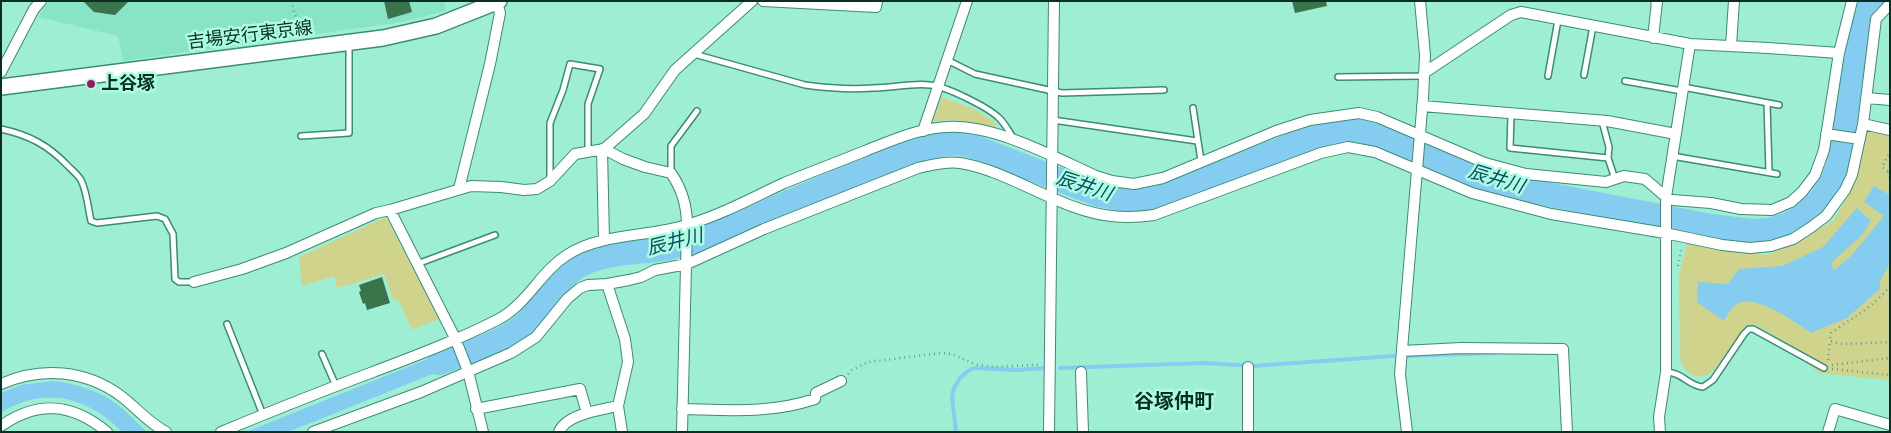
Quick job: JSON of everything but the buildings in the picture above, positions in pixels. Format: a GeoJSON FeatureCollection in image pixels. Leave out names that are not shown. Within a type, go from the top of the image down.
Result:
{"type":"FeatureCollection","features":[{"type":"Feature","properties":{"kind":"main road","name":"吉場安行東京線"},"geometry":{"type":"LineString","coordinates":[[1,87],[409,34],[436,26],[498,2]]}},
{"type":"Feature","properties":{"kind":"street"},"geometry":{"type":"LineString","coordinates":[[1,72],[34,9],[41,1]]}},
{"type":"Feature","properties":{"kind":"street"},"geometry":{"type":"LineString","coordinates":[[194,282],[242,269],[286,253],[376,213],[459,189],[471,186],[524,190],[537,189],[550,181],[575,154],[603,149],[644,114],[675,70],[752,1]]}},
{"type":"Feature","properties":{"kind":"street"},"geometry":{"type":"LineString","coordinates":[[763,1],[876,7],[877,1]]}},
{"type":"Feature","properties":{"kind":"street"},"geometry":{"type":"LineString","coordinates":[[922,131],[967,1]]}},
{"type":"Feature","properties":{"kind":"street"},"geometry":{"type":"LineString","coordinates":[[1050,432],[1054,1]]}},
{"type":"Feature","properties":{"kind":"street"},"geometry":{"type":"LineString","coordinates":[[1407,432],[1400,374],[1424,74],[1425,55],[1420,1]]}},
{"type":"Feature","properties":{"kind":"street"},"geometry":{"type":"LineString","coordinates":[[1731,46],[1734,1]]}},
{"type":"Feature","properties":{"kind":"street"},"geometry":{"type":"LineString","coordinates":[[221,432],[456,340],[499,319],[511,311],[528,294],[546,272],[566,255],[586,245],[604,240],[687,228],[732,209],[784,183],[904,136],[946,127],[973,128],[1017,142],[1053,160],[1112,181],[1134,184],[1163,178],[1276,131],[1310,120],[1359,113],[1377,117],[1485,164],[1526,174],[1606,182],[1624,176],[1646,179],[1666,200],[1711,203],[1741,209],[1772,210],[1782,207],[1802,192],[1815,175],[1824,150],[1839,53],[1852,1]]}},
{"type":"Feature","properties":{"kind":"street"},"geometry":{"type":"LineString","coordinates":[[459,189],[493,47],[500,13],[498,2]]}},
{"type":"Feature","properties":{"kind":"street"},"geometry":{"type":"LineString","coordinates":[[1653,38],[1657,2]]}},
{"type":"Feature","properties":{"kind":"street"},"geometry":{"type":"LineString","coordinates":[[313,432],[421,392],[467,369],[511,353],[536,337],[567,299],[580,288],[588,285],[607,284],[641,277],[918,168],[937,164],[958,163],[983,168],[1110,216],[1154,216],[1321,152],[1348,147],[1375,152],[1416,166],[1472,193],[1551,214],[1665,230],[1722,245],[1750,248],[1772,246],[1793,238],[1826,216],[1845,190],[1852,175],[1863,124],[1876,19],[1890,4]]}},
{"type":"Feature","properties":{"kind":"street"},"geometry":{"type":"LineString","coordinates":[[1424,74],[1511,15],[1521,12],[1690,44],[1839,53]]}},
{"type":"Feature","properties":{"kind":"street"},"geometry":{"type":"LineString","coordinates":[[1660,432],[1659,417],[1666,372],[1666,200],[1690,44]]}},
{"type":"Feature","properties":{"kind":"street"},"geometry":{"type":"LineString","coordinates":[[1866,98],[1890,100]]}},
{"type":"Feature","properties":{"kind":"street"},"geometry":{"type":"LineString","coordinates":[[1422,106],[1602,121],[1676,134]]}},
{"type":"Feature","properties":{"kind":"street"},"geometry":{"type":"LineString","coordinates":[[1863,124],[1890,130]]}},
{"type":"Feature","properties":{"kind":"street"},"geometry":{"type":"LineString","coordinates":[[1826,134],[1860,139]]}},
{"type":"Feature","properties":{"kind":"street"},"geometry":{"type":"LineString","coordinates":[[603,149],[645,167],[670,173],[681,188],[687,214],[682,432]]}},
{"type":"Feature","properties":{"kind":"street"},"geometry":{"type":"LineString","coordinates":[[603,149],[604,240]]}},
{"type":"Feature","properties":{"kind":"street"},"geometry":{"type":"LineString","coordinates":[[390,210],[456,340],[467,369],[483,432]]}},
{"type":"Feature","properties":{"kind":"street"},"geometry":{"type":"LineString","coordinates":[[607,284],[624,339],[628,362],[618,406],[622,432]]}},
{"type":"Feature","properties":{"kind":"street"},"geometry":{"type":"LineString","coordinates":[[1402,351],[1461,348],[1563,349],[1567,432]]}},
{"type":"Feature","properties":{"kind":"street"},"geometry":{"type":"LineString","coordinates":[[1248,367],[1248,432]]}},
{"type":"Feature","properties":{"kind":"street"},"geometry":{"type":"LineString","coordinates":[[1,384],[38,373],[61,372],[85,377],[123,397],[151,424],[166,432]]}},
{"type":"Feature","properties":{"kind":"street"},"geometry":{"type":"LineString","coordinates":[[1081,372],[1082,432]]}},
{"type":"Feature","properties":{"kind":"street"},"geometry":{"type":"LineString","coordinates":[[682,409],[751,410],[785,408],[815,400],[816,393],[841,381]]}},
{"type":"Feature","properties":{"kind":"street"},"geometry":{"type":"LineString","coordinates":[[476,410],[580,389],[588,413]]}},
{"type":"Feature","properties":{"kind":"street"},"geometry":{"type":"LineString","coordinates":[[559,432],[567,422],[588,413],[618,406]]}},
{"type":"Feature","properties":{"kind":"street"},"geometry":{"type":"LineString","coordinates":[[1,426],[15,416],[33,409],[48,408],[62,409],[82,415],[107,432]]}},
{"type":"Feature","properties":{"kind":"street"},"geometry":{"type":"LineString","coordinates":[[1828,432],[1835,410],[1890,425]]}},
{"type":"Feature","properties":{"kind":"lane"},"geometry":{"type":"LineString","coordinates":[[1548,76],[1558,20]]}},
{"type":"Feature","properties":{"kind":"lane"},"geometry":{"type":"LineString","coordinates":[[1584,75],[1593,26]]}},
{"type":"Feature","properties":{"kind":"lane"},"geometry":{"type":"LineString","coordinates":[[301,136],[349,134],[348,43]]}},
{"type":"Feature","properties":{"kind":"lane"},"geometry":{"type":"LineString","coordinates":[[693,54],[814,86],[872,88],[920,84],[938,86],[991,111],[1000,119],[1017,142]]}},
{"type":"Feature","properties":{"kind":"lane"},"geometry":{"type":"LineString","coordinates":[[947,60],[975,74],[1062,93],[1164,90]]}},
{"type":"Feature","properties":{"kind":"lane"},"geometry":{"type":"LineString","coordinates":[[550,181],[550,123],[563,90],[570,64],[600,69],[588,104],[588,152]]}},
{"type":"Feature","properties":{"kind":"lane"},"geometry":{"type":"LineString","coordinates":[[1338,77],[1418,76],[1424,74]]}},
{"type":"Feature","properties":{"kind":"lane"},"geometry":{"type":"LineString","coordinates":[[1625,81],[1779,105]]}},
{"type":"Feature","properties":{"kind":"lane"},"geometry":{"type":"LineString","coordinates":[[1767,103],[1770,172]]}},
{"type":"Feature","properties":{"kind":"lane"},"geometry":{"type":"LineString","coordinates":[[1193,108],[1201,161]]}},
{"type":"Feature","properties":{"kind":"lane"},"geometry":{"type":"LineString","coordinates":[[670,173],[672,146],[697,111]]}},
{"type":"Feature","properties":{"kind":"lane"},"geometry":{"type":"LineString","coordinates":[[1511,114],[1510,148],[1608,158]]}},
{"type":"Feature","properties":{"kind":"lane"},"geometry":{"type":"LineString","coordinates":[[1053,120],[1197,141]]}},
{"type":"Feature","properties":{"kind":"lane"},"geometry":{"type":"LineString","coordinates":[[1602,121],[1609,147],[1608,158],[1615,179]]}},
{"type":"Feature","properties":{"kind":"lane"},"geometry":{"type":"LineString","coordinates":[[1,129],[23,134],[43,144],[80,178],[85,191],[91,221],[97,223],[157,216],[165,219],[173,234],[176,279],[179,282],[194,282]]}},
{"type":"Feature","properties":{"kind":"lane"},"geometry":{"type":"LineString","coordinates":[[1672,156],[1777,174]]}},
{"type":"Feature","properties":{"kind":"lane"},"geometry":{"type":"LineString","coordinates":[[418,264],[495,235]]}},
{"type":"Feature","properties":{"kind":"lane"},"geometry":{"type":"LineString","coordinates":[[228,324],[262,415]]}},
{"type":"Feature","properties":{"kind":"lane"},"geometry":{"type":"LineString","coordinates":[[1666,372],[1676,373],[1698,387],[1703,387],[1713,380],[1749,329],[1753,329],[1824,368]]}},
{"type":"Feature","properties":{"kind":"lane"},"geometry":{"type":"LineString","coordinates":[[322,354],[336,386]]}},
{"type":"Feature","properties":{"kind":"path"},"geometry":{"type":"LineString","coordinates":[[291,1],[302,40]]}},
{"type":"Feature","properties":{"kind":"path"},"geometry":{"type":"LineString","coordinates":[[1890,152],[1882,167],[1889,172],[1890,179]]}},
{"type":"Feature","properties":{"kind":"path"},"geometry":{"type":"LineString","coordinates":[[1890,286],[1882,297],[1866,310],[1831,333],[1828,365],[1890,358]]}},
{"type":"Feature","properties":{"kind":"path"},"geometry":{"type":"LineString","coordinates":[[1830,341],[1842,344],[1890,342]]}},
{"type":"Feature","properties":{"kind":"path"},"geometry":{"type":"LineString","coordinates":[[841,381],[852,370],[868,362],[921,355],[953,354],[975,364],[992,366],[1050,365]]}},
{"type":"Feature","properties":{"kind":"path"},"geometry":{"type":"LineString","coordinates":[[1824,368],[1889,375]]}},
{"type":"Feature","properties":{"kind":"shaded area"},"geometry":{"type":"Polygon","coordinates":[[[49,1],[444,1],[446,11],[402,22],[123,61],[118,36],[38,17],[49,1]]]}},
{"type":"Feature","properties":{"kind":"shaded area"},"geometry":{"type":"Polygon","coordinates":[[[942,97],[974,109],[998,124],[993,127],[956,120],[933,121],[942,97]]]}},
{"type":"Feature","properties":{"kind":"shaded area"},"geometry":{"type":"Polygon","coordinates":[[[1866,131],[1890,135],[1890,380],[1819,373],[1809,365],[1813,358],[1758,326],[1748,324],[1713,371],[1703,376],[1693,375],[1685,368],[1680,358],[1679,275],[1687,243],[1768,255],[1804,239],[1834,220],[1856,182],[1866,131]]]}},
{"type":"Feature","properties":{"kind":"shaded area"},"geometry":{"type":"Polygon","coordinates":[[[386,217],[439,319],[412,330],[399,300],[394,301],[384,274],[337,288],[334,276],[302,286],[299,257],[386,217]]]}},
{"type":"Feature","properties":{"kind":"water"},"geometry":{"type":"Polygon","coordinates":[[[1874,186],[1890,195],[1890,263],[1879,283],[1881,288],[1847,318],[1811,333],[1777,311],[1756,303],[1737,304],[1730,310],[1724,321],[1697,302],[1698,282],[1728,284],[1739,269],[1782,266],[1823,247],[1857,208],[1871,221],[1862,235],[1831,263],[1834,270],[1851,256],[1884,216],[1864,202],[1874,186]]]}},
{"type":"Feature","properties":{"kind":"water"},"geometry":{"type":"Polygon","coordinates":[[[465,344],[470,359],[288,432],[246,432],[465,344]]]}},
{"type":"Feature","properties":{"kind":"water"},"geometry":{"type":"Polygon","coordinates":[[[53,381],[82,387],[108,398],[147,432],[122,432],[95,410],[65,399],[49,397],[33,399],[17,404],[1,413],[1,393],[21,385],[53,381]]]}},
{"type":"Feature","properties":{"kind":"waterway","name":"辰井川"},"geometry":{"type":"LineString","coordinates":[[439,363],[491,344],[520,328],[535,313],[563,278],[590,261],[618,254],[678,246],[695,241],[907,154],[938,145],[955,143],[972,146],[1099,195],[1127,200],[1163,196],[1294,144],[1328,133],[1362,131],[1404,146],[1464,172],[1505,186],[1711,226],[1752,231],[1769,230],[1799,219],[1820,200],[1829,187],[1837,169],[1841,151],[1848,99],[1865,14],[1872,1]]}},
{"type":"Feature","properties":{"kind":"waterway"},"geometry":{"type":"LineString","coordinates":[[1408,356],[1495,353]]}},
{"type":"Feature","properties":{"kind":"waterway"},"geometry":{"type":"LineString","coordinates":[[1060,368],[1205,363],[1253,366],[1394,356]]}},
{"type":"Feature","properties":{"kind":"waterway"},"geometry":{"type":"LineString","coordinates":[[956,432],[952,397],[954,388],[960,378],[968,371],[974,368],[1017,370],[1044,368]]}},
{"type":"Feature","properties":{"kind":"place","name":"上谷塚"},"geometry":{"type":"Point","coordinates":[91,84]}},
{"type":"Feature","properties":{"kind":"district","name":"谷塚仲町"},"geometry":{"type":"Point","coordinates":[1174,403]}}]}
